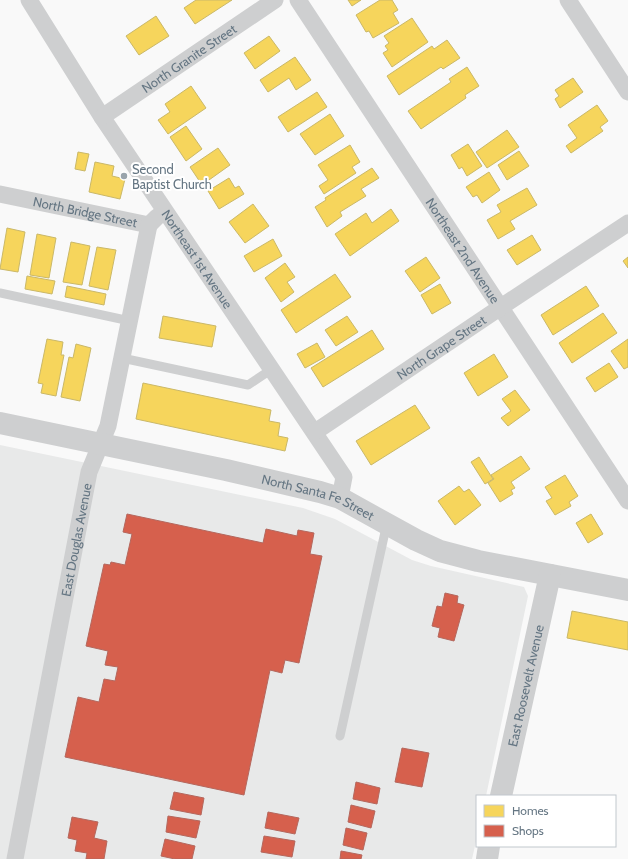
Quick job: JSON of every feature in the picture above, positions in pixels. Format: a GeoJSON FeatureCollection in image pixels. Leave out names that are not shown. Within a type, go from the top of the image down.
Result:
{"type":"FeatureCollection","features":[{"type":"Feature","properties":{"kind":"street","name":"Northeast 1st Avenue"},"geometry":{"type":"LineString","coordinates":[[29,0],[102,117],[344,476],[340,498]]}},
{"type":"Feature","properties":{"kind":"street","name":"North Granite Street"},"geometry":{"type":"LineString","coordinates":[[102,117],[275,0]]}},
{"type":"Feature","properties":{"kind":"street","name":"Northeast 2nd Avenue"},"geometry":{"type":"LineString","coordinates":[[298,0],[628,501]]}},
{"type":"Feature","properties":{"kind":"street"},"geometry":{"type":"LineString","coordinates":[[568,0],[628,92]]}},
{"type":"Feature","properties":{"kind":"street","name":"North Bridge Street"},"geometry":{"type":"LineString","coordinates":[[0,194],[150,225],[164,210]]}},
{"type":"Feature","properties":{"kind":"street","name":"North Grape Street"},"geometry":{"type":"LineString","coordinates":[[315,432],[628,223]]}},
{"type":"Feature","properties":{"kind":"street","name":"East Douglas Avenue"},"geometry":{"type":"LineString","coordinates":[[15,859],[89,472],[108,426],[150,225]]}},
{"type":"Feature","properties":{"kind":"street","name":"North Santa Fe Street"},"geometry":{"type":"LineString","coordinates":[[0,424],[290,484],[340,498],[416,540],[440,551],[478,561],[628,590]]}},
{"type":"Feature","properties":{"kind":"street","name":"East Roosevelt Avenue"},"geometry":{"type":"LineString","coordinates":[[501,795],[550,574]]}},
{"type":"Feature","properties":{"kind":"street"},"geometry":{"type":"LineString","coordinates":[[487,859],[490,847]]}},
{"type":"Feature","properties":{"kind":"lane"},"geometry":{"type":"LineString","coordinates":[[0,293],[130,321]]}},
{"type":"Feature","properties":{"kind":"lane"},"geometry":{"type":"LineString","coordinates":[[122,358],[248,384],[272,369]]}},
{"type":"Feature","properties":{"kind":"lane"},"geometry":{"type":"LineString","coordinates":[[340,736],[387,523]]}},
{"type":"Feature","properties":{"kind":"shaded area"},"geometry":{"type":"Polygon","coordinates":[[[0,445],[303,508],[335,519],[412,560],[431,566],[524,587],[528,596],[486,795],[476,795],[476,841],[472,859],[0,859],[0,445]]]}},
{"type":"Feature","properties":{"kind":"building: Homes"},"geometry":{"type":"Polygon","coordinates":[[[196,0],[232,0],[195,24],[184,8],[196,0]]]}},
{"type":"Feature","properties":{"kind":"building: Homes"},"geometry":{"type":"Polygon","coordinates":[[[348,0],[361,0],[352,6],[348,0]]]}},
{"type":"Feature","properties":{"kind":"building: Homes"},"geometry":{"type":"Polygon","coordinates":[[[380,0],[392,0],[398,10],[393,13],[399,23],[373,38],[369,31],[366,32],[356,15],[380,0]]]}},
{"type":"Feature","properties":{"kind":"building: Homes"},"geometry":{"type":"Polygon","coordinates":[[[156,16],[169,36],[139,55],[126,36],[156,16]]]}},
{"type":"Feature","properties":{"kind":"building: Homes"},"geometry":{"type":"Polygon","coordinates":[[[412,18],[428,42],[392,67],[383,53],[388,50],[385,46],[389,43],[384,36],[412,18]]]}},
{"type":"Feature","properties":{"kind":"building: Homes"},"geometry":{"type":"Polygon","coordinates":[[[269,36],[280,51],[255,69],[244,53],[269,36]]]}},
{"type":"Feature","properties":{"kind":"building: Homes"},"geometry":{"type":"Polygon","coordinates":[[[447,40],[460,58],[443,69],[441,67],[399,95],[387,76],[432,46],[434,49],[447,40]]]}},
{"type":"Feature","properties":{"kind":"building: Homes"},"geometry":{"type":"Polygon","coordinates":[[[295,57],[311,80],[296,90],[289,78],[268,92],[260,80],[295,57]]]}},
{"type":"Feature","properties":{"kind":"building: Homes"},"geometry":{"type":"Polygon","coordinates":[[[467,67],[479,86],[465,95],[466,98],[421,129],[408,111],[451,82],[449,79],[467,67]]]}},
{"type":"Feature","properties":{"kind":"building: Homes"},"geometry":{"type":"Polygon","coordinates":[[[573,78],[583,92],[560,108],[555,99],[559,96],[555,90],[573,78]]]}},
{"type":"Feature","properties":{"kind":"building: Homes"},"geometry":{"type":"Polygon","coordinates":[[[191,86],[206,108],[168,134],[158,120],[170,112],[165,104],[191,86]]]}},
{"type":"Feature","properties":{"kind":"building: Homes"},"geometry":{"type":"Polygon","coordinates":[[[317,92],[327,107],[288,132],[278,117],[317,92]]]}},
{"type":"Feature","properties":{"kind":"building: Homes"},"geometry":{"type":"Polygon","coordinates":[[[597,105],[608,121],[600,127],[603,131],[571,153],[566,146],[577,138],[568,125],[597,105]]]}},
{"type":"Feature","properties":{"kind":"building: Homes"},"geometry":{"type":"Polygon","coordinates":[[[330,114],[344,136],[315,155],[300,134],[330,114]]]}},
{"type":"Feature","properties":{"kind":"building: Homes"},"geometry":{"type":"Polygon","coordinates":[[[186,126],[202,149],[186,161],[170,137],[186,126]]]}},
{"type":"Feature","properties":{"kind":"building: Homes"},"geometry":{"type":"Polygon","coordinates":[[[507,130],[519,147],[487,168],[476,152],[507,130]]]}},
{"type":"Feature","properties":{"kind":"building: Homes"},"geometry":{"type":"Polygon","coordinates":[[[468,144],[482,166],[467,176],[462,167],[459,169],[451,155],[468,144]]]}},
{"type":"Feature","properties":{"kind":"building: Homes"},"geometry":{"type":"Polygon","coordinates":[[[350,145],[360,162],[352,167],[356,173],[324,194],[319,186],[328,180],[318,165],[350,145]]]}},
{"type":"Feature","properties":{"kind":"building: Homes"},"geometry":{"type":"Polygon","coordinates":[[[218,148],[230,165],[202,185],[190,167],[218,148]]]}},
{"type":"Feature","properties":{"kind":"building: Homes"},"geometry":{"type":"Polygon","coordinates":[[[519,151],[529,166],[507,180],[498,165],[519,151]]]}},
{"type":"Feature","properties":{"kind":"building: Homes"},"geometry":{"type":"Polygon","coordinates":[[[78,152],[89,154],[85,171],[75,169],[78,152]]]}},
{"type":"Feature","properties":{"kind":"building: Homes"},"geometry":{"type":"Polygon","coordinates":[[[95,162],[114,166],[112,176],[125,179],[120,199],[89,192],[95,162]]]}},
{"type":"Feature","properties":{"kind":"building: Homes"},"geometry":{"type":"Polygon","coordinates":[[[372,168],[379,178],[361,189],[366,196],[340,212],[342,216],[327,227],[315,207],[326,200],[325,198],[372,168]]]}},
{"type":"Feature","properties":{"kind":"building: Homes"},"geometry":{"type":"Polygon","coordinates":[[[489,172],[500,190],[482,203],[477,195],[473,197],[466,187],[489,172]]]}},
{"type":"Feature","properties":{"kind":"building: Homes"},"geometry":{"type":"Polygon","coordinates":[[[229,178],[235,188],[239,186],[244,194],[219,209],[208,191],[229,178]]]}},
{"type":"Feature","properties":{"kind":"building: Homes"},"geometry":{"type":"Polygon","coordinates":[[[527,188],[537,205],[510,221],[515,229],[498,239],[487,220],[501,212],[497,205],[527,188]]]}},
{"type":"Feature","properties":{"kind":"building: Homes"},"geometry":{"type":"Polygon","coordinates":[[[253,204],[269,226],[245,243],[229,222],[253,204]]]}},
{"type":"Feature","properties":{"kind":"building: Homes"},"geometry":{"type":"Polygon","coordinates":[[[391,209],[399,221],[350,256],[335,234],[366,213],[372,223],[391,209]]]}},
{"type":"Feature","properties":{"kind":"building: Homes"},"geometry":{"type":"Polygon","coordinates":[[[7,228],[25,232],[18,272],[0,269],[7,228]]]}},
{"type":"Feature","properties":{"kind":"building: Homes"},"geometry":{"type":"Polygon","coordinates":[[[37,234],[56,238],[49,278],[30,275],[37,234]]]}},
{"type":"Feature","properties":{"kind":"building: Homes"},"geometry":{"type":"Polygon","coordinates":[[[532,235],[541,250],[517,265],[507,250],[532,235]]]}},
{"type":"Feature","properties":{"kind":"building: Homes"},"geometry":{"type":"Polygon","coordinates":[[[273,239],[282,256],[254,272],[244,256],[273,239]]]}},
{"type":"Feature","properties":{"kind":"building: Homes"},"geometry":{"type":"Polygon","coordinates":[[[71,242],[90,246],[82,285],[63,282],[71,242]]]}},
{"type":"Feature","properties":{"kind":"building: Homes"},"geometry":{"type":"Polygon","coordinates":[[[97,247],[116,250],[108,290],[89,286],[97,247]]]}},
{"type":"Feature","properties":{"kind":"building: Homes"},"geometry":{"type":"Polygon","coordinates":[[[426,257],[440,278],[420,292],[405,271],[426,257]]]}},
{"type":"Feature","properties":{"kind":"building: Homes"},"geometry":{"type":"Polygon","coordinates":[[[628,257],[628,268],[623,261],[628,257]]]}},
{"type":"Feature","properties":{"kind":"building: Homes"},"geometry":{"type":"Polygon","coordinates":[[[285,263],[295,277],[287,282],[294,292],[281,302],[265,278],[285,263]]]}},
{"type":"Feature","properties":{"kind":"building: Homes"},"geometry":{"type":"Polygon","coordinates":[[[335,274],[351,297],[296,333],[281,310],[335,274]]]}},
{"type":"Feature","properties":{"kind":"building: Homes"},"geometry":{"type":"Polygon","coordinates":[[[27,276],[55,281],[52,294],[25,289],[27,276]]]}},
{"type":"Feature","properties":{"kind":"building: Homes"},"geometry":{"type":"Polygon","coordinates":[[[440,284],[451,303],[432,314],[421,295],[440,284]]]}},
{"type":"Feature","properties":{"kind":"building: Homes"},"geometry":{"type":"Polygon","coordinates":[[[67,286],[106,294],[104,305],[65,297],[67,286]]]}},
{"type":"Feature","properties":{"kind":"building: Homes"},"geometry":{"type":"Polygon","coordinates":[[[586,286],[599,306],[553,335],[541,315],[586,286]]]}},
{"type":"Feature","properties":{"kind":"building: Homes"},"geometry":{"type":"Polygon","coordinates":[[[603,313],[617,333],[572,363],[559,343],[603,313]]]}},
{"type":"Feature","properties":{"kind":"building: Homes"},"geometry":{"type":"Polygon","coordinates":[[[163,316],[216,326],[212,347],[159,338],[163,316]]]}},
{"type":"Feature","properties":{"kind":"building: Homes"},"geometry":{"type":"Polygon","coordinates":[[[347,316],[358,332],[336,346],[325,330],[347,316]]]}},
{"type":"Feature","properties":{"kind":"building: Homes"},"geometry":{"type":"Polygon","coordinates":[[[372,330],[384,349],[323,387],[311,368],[372,330]]]}},
{"type":"Feature","properties":{"kind":"building: Homes"},"geometry":{"type":"Polygon","coordinates":[[[47,339],[63,342],[61,355],[64,355],[56,396],[41,393],[43,384],[38,383],[47,339]]]}},
{"type":"Feature","properties":{"kind":"building: Homes"},"geometry":{"type":"Polygon","coordinates":[[[628,339],[628,367],[624,369],[611,351],[628,339]]]}},
{"type":"Feature","properties":{"kind":"building: Homes"},"geometry":{"type":"Polygon","coordinates":[[[317,343],[325,357],[305,368],[297,354],[317,343]]]}},
{"type":"Feature","properties":{"kind":"building: Homes"},"geometry":{"type":"Polygon","coordinates":[[[76,344],[91,348],[80,401],[61,397],[69,357],[73,358],[76,344]]]}},
{"type":"Feature","properties":{"kind":"building: Homes"},"geometry":{"type":"Polygon","coordinates":[[[494,354],[508,377],[478,396],[464,373],[494,354]]]}},
{"type":"Feature","properties":{"kind":"building: Homes"},"geometry":{"type":"Polygon","coordinates":[[[609,363],[618,377],[595,392],[586,378],[609,363]]]}},
{"type":"Feature","properties":{"kind":"building: Homes"},"geometry":{"type":"Polygon","coordinates":[[[143,383],[271,410],[269,421],[280,423],[278,436],[288,438],[285,451],[136,419],[143,383]]]}},
{"type":"Feature","properties":{"kind":"building: Homes"},"geometry":{"type":"Polygon","coordinates":[[[515,390],[530,410],[508,426],[501,418],[511,411],[502,399],[515,390]]]}},
{"type":"Feature","properties":{"kind":"building: Homes"},"geometry":{"type":"Polygon","coordinates":[[[415,405],[430,428],[371,465],[356,441],[415,405]]]}},
{"type":"Feature","properties":{"kind":"building: Homes"},"geometry":{"type":"Polygon","coordinates":[[[521,456],[530,469],[511,482],[515,488],[511,490],[513,494],[500,502],[488,483],[494,479],[491,475],[521,456]]]}},
{"type":"Feature","properties":{"kind":"building: Homes"},"geometry":{"type":"Polygon","coordinates":[[[479,457],[493,479],[485,484],[471,462],[479,457]]]}},
{"type":"Feature","properties":{"kind":"building: Homes"},"geometry":{"type":"Polygon","coordinates":[[[565,475],[578,496],[569,502],[571,506],[555,515],[546,501],[552,498],[545,487],[565,475]]]}},
{"type":"Feature","properties":{"kind":"building: Homes"},"geometry":{"type":"Polygon","coordinates":[[[459,486],[464,492],[469,489],[481,505],[455,525],[438,501],[459,486]]]}},
{"type":"Feature","properties":{"kind":"building: Homes"},"geometry":{"type":"Polygon","coordinates":[[[591,514],[603,534],[588,543],[576,523],[591,514]]]}},
{"type":"Feature","properties":{"kind":"building: Homes"},"geometry":{"type":"Polygon","coordinates":[[[572,611],[628,622],[628,650],[567,638],[572,611]]]}},
{"type":"Feature","properties":{"kind":"building: Shops"},"geometry":{"type":"Polygon","coordinates":[[[127,514],[263,543],[266,529],[297,536],[298,530],[314,533],[310,554],[322,556],[299,663],[285,660],[282,673],[270,670],[244,795],[65,757],[78,697],[99,702],[104,679],[115,681],[118,667],[105,665],[108,651],[86,646],[104,564],[110,565],[111,562],[125,565],[132,534],[123,532],[127,514]]]}},
{"type":"Feature","properties":{"kind":"building: Shops"},"geometry":{"type":"Polygon","coordinates":[[[445,593],[458,596],[457,603],[464,605],[454,641],[438,637],[440,628],[432,626],[437,606],[442,607],[445,593]]]}},
{"type":"Feature","properties":{"kind":"building: Shops"},"geometry":{"type":"Polygon","coordinates":[[[402,748],[429,753],[422,787],[395,782],[402,748]]]}},
{"type":"Feature","properties":{"kind":"building: Shops"},"geometry":{"type":"Polygon","coordinates":[[[356,782],[380,788],[377,804],[353,799],[356,782]]]}},
{"type":"Feature","properties":{"kind":"building: Shops"},"geometry":{"type":"Polygon","coordinates":[[[174,792],[204,798],[201,815],[170,809],[174,792]]]}},
{"type":"Feature","properties":{"kind":"building: Shops"},"geometry":{"type":"Polygon","coordinates":[[[351,805],[375,811],[371,828],[348,822],[351,805]]]}},
{"type":"Feature","properties":{"kind":"building: Shops"},"geometry":{"type":"Polygon","coordinates":[[[268,812],[299,818],[295,834],[265,828],[268,812]]]}},
{"type":"Feature","properties":{"kind":"building: Shops"},"geometry":{"type":"Polygon","coordinates":[[[168,816],[200,821],[196,838],[166,832],[168,816]]]}},
{"type":"Feature","properties":{"kind":"building: Shops"},"geometry":{"type":"Polygon","coordinates":[[[72,817],[98,822],[94,838],[107,841],[104,859],[86,859],[87,853],[75,851],[77,840],[68,838],[72,817]]]}},
{"type":"Feature","properties":{"kind":"building: Shops"},"geometry":{"type":"Polygon","coordinates":[[[346,828],[367,833],[363,850],[343,845],[346,828]]]}},
{"type":"Feature","properties":{"kind":"building: Shops"},"geometry":{"type":"Polygon","coordinates":[[[264,836],[295,841],[292,857],[261,852],[264,836]]]}},
{"type":"Feature","properties":{"kind":"building: Shops"},"geometry":{"type":"Polygon","coordinates":[[[165,839],[195,846],[192,859],[175,859],[161,856],[165,839]]]}},
{"type":"Feature","properties":{"kind":"building: Shops"},"geometry":{"type":"Polygon","coordinates":[[[341,851],[362,855],[361,859],[340,859],[341,851]]]}},
{"type":"Feature","properties":{"kind":"place","name":"Second Baptist Church"},"geometry":{"type":"Point","coordinates":[124,176]}}]}
